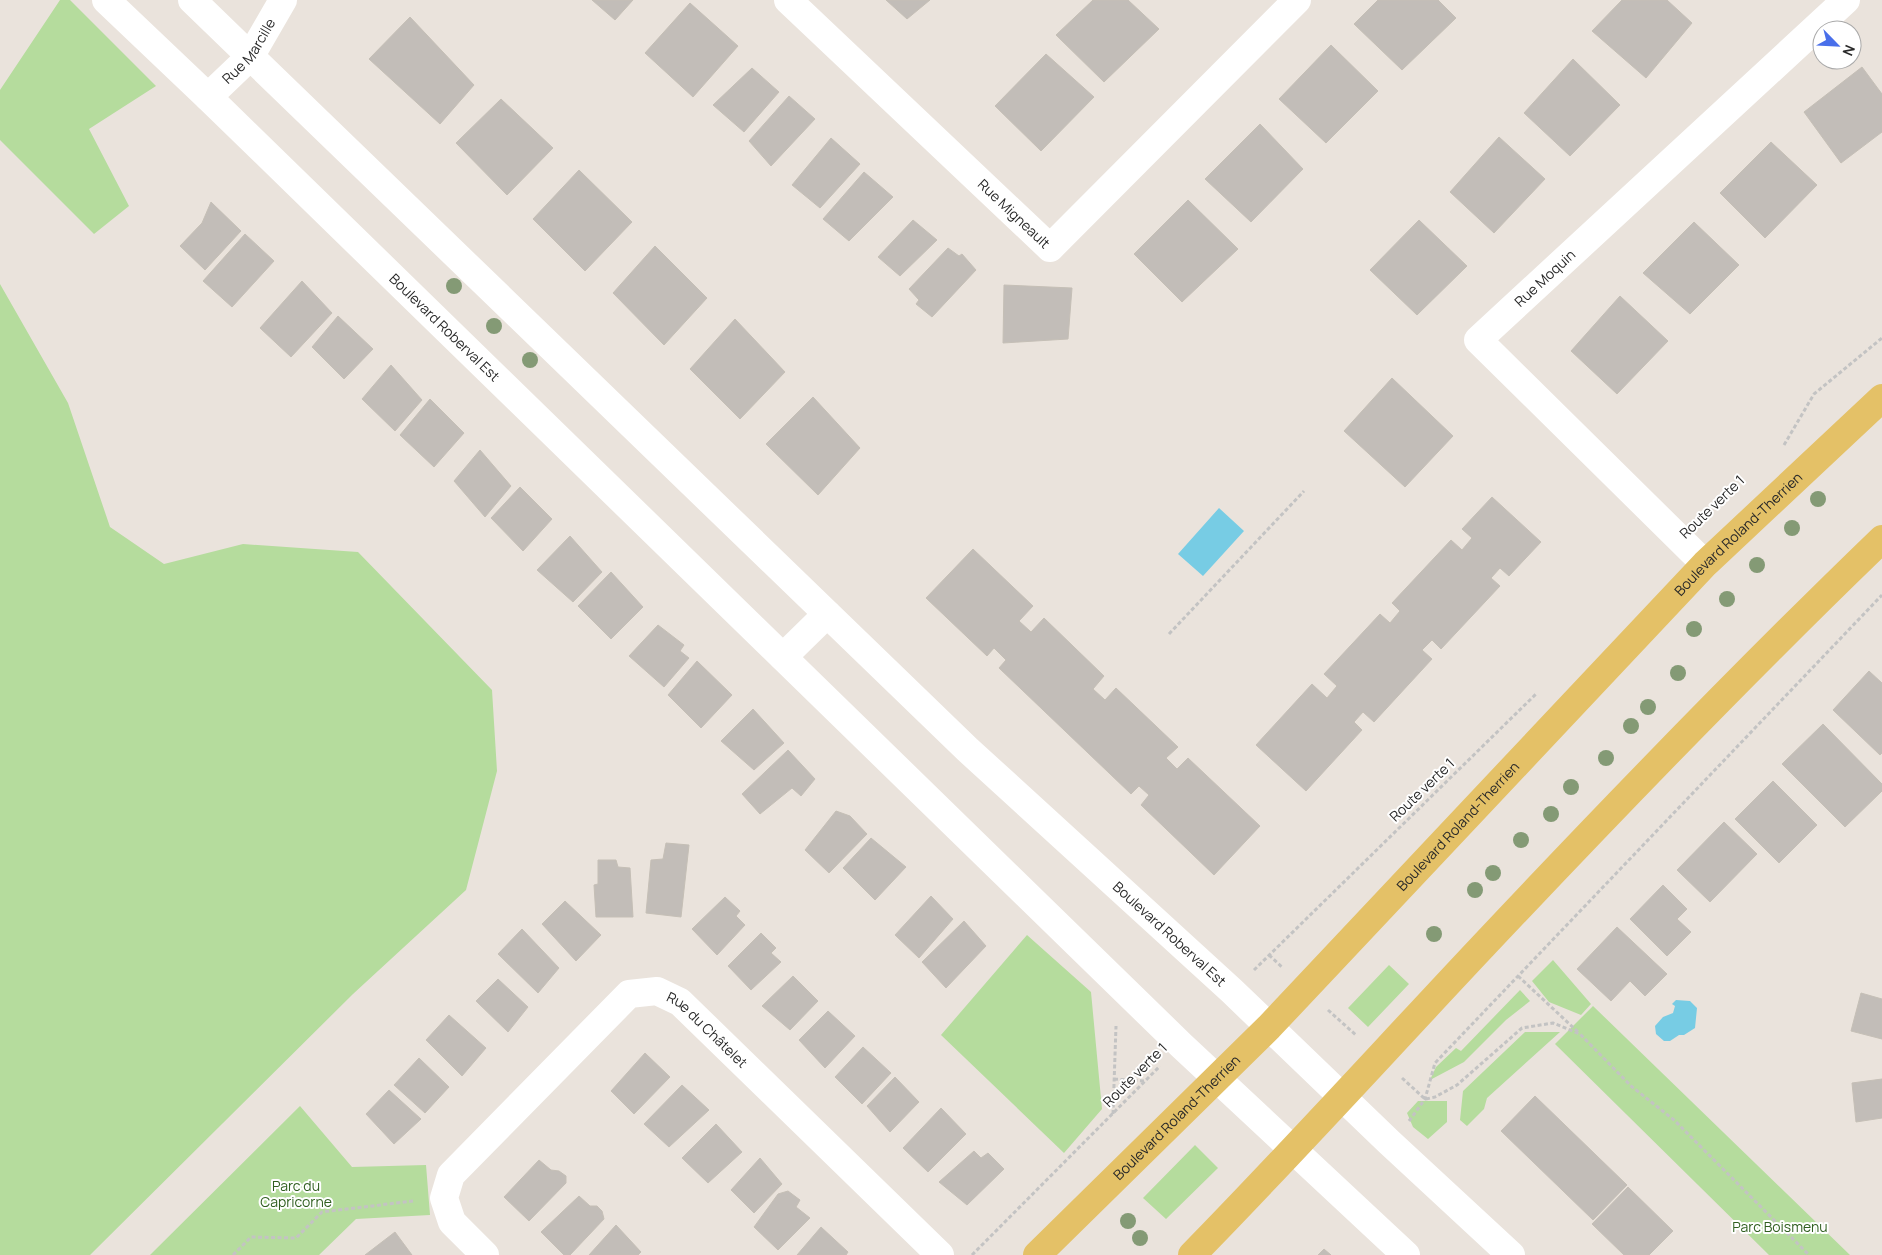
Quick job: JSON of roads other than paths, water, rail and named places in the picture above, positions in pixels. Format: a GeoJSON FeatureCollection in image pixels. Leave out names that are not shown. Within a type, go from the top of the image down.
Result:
{"type":"FeatureCollection","features":[{"type":"Feature","properties":{"kind":"main road","name":"Boulevard Roland-Therrien"},"geometry":{"type":"LineString","coordinates":[[1037,1255],[1269,1027],[1705,564],[1882,398]]}},
{"type":"Feature","properties":{"kind":"main road"},"geometry":{"type":"LineString","coordinates":[[1192,1255],[1491,937],[1781,636],[1882,539]]}},
{"type":"Feature","properties":{"kind":"street","name":"Boulevard Roberval Est"},"geometry":{"type":"LineString","coordinates":[[192,0],[968,749],[1232,992],[1512,1255]]}},
{"type":"Feature","properties":{"kind":"street","name":"Rue Marcille"},"geometry":{"type":"LineString","coordinates":[[208,97],[250,57],[283,0]]}},
{"type":"Feature","properties":{"kind":"street","name":"Rue Migneault"},"geometry":{"type":"LineString","coordinates":[[788,0],[1050,248],[1297,0]]}},
{"type":"Feature","properties":{"kind":"street","name":"Rue Moquin"},"geometry":{"type":"LineString","coordinates":[[1705,564],[1478,340],[1846,0]]}},
{"type":"Feature","properties":{"kind":"street","name":"Boulevard Roberval Est"},"geometry":{"type":"LineString","coordinates":[[119,5],[208,97],[1181,1046],[1406,1255]]}},
{"type":"Feature","properties":{"kind":"street"},"geometry":{"type":"LineString","coordinates":[[783,657],[827,614]]}},
{"type":"Feature","properties":{"kind":"street","name":"Rue du Châtelet"},"geometry":{"type":"LineString","coordinates":[[485,1255],[452,1222],[444,1198],[450,1175],[629,994],[657,991],[680,1002],[940,1255]]}},
{"type":"Feature","properties":{"kind":"water"},"geometry":{"type":"Polygon","coordinates":[[[1219,508],[1244,531],[1203,576],[1178,554],[1219,508]]]}},
{"type":"Feature","properties":{"kind":"water"},"geometry":{"type":"Polygon","coordinates":[[[1676,1000],[1690,1001],[1697,1008],[1695,1028],[1670,1041],[1664,1041],[1656,1034],[1655,1026],[1663,1017],[1673,1013],[1675,1006],[1672,1004],[1676,1000]]]}},
{"type":"Feature","properties":{"kind":"park label","name":"Parc du Capricorne"},"geometry":{"type":"Point","coordinates":[296,1194]}},
{"type":"Feature","properties":{"kind":"park label","name":"Parc Boismenu"},"geometry":{"type":"Point","coordinates":[1780,1227]}}]}
